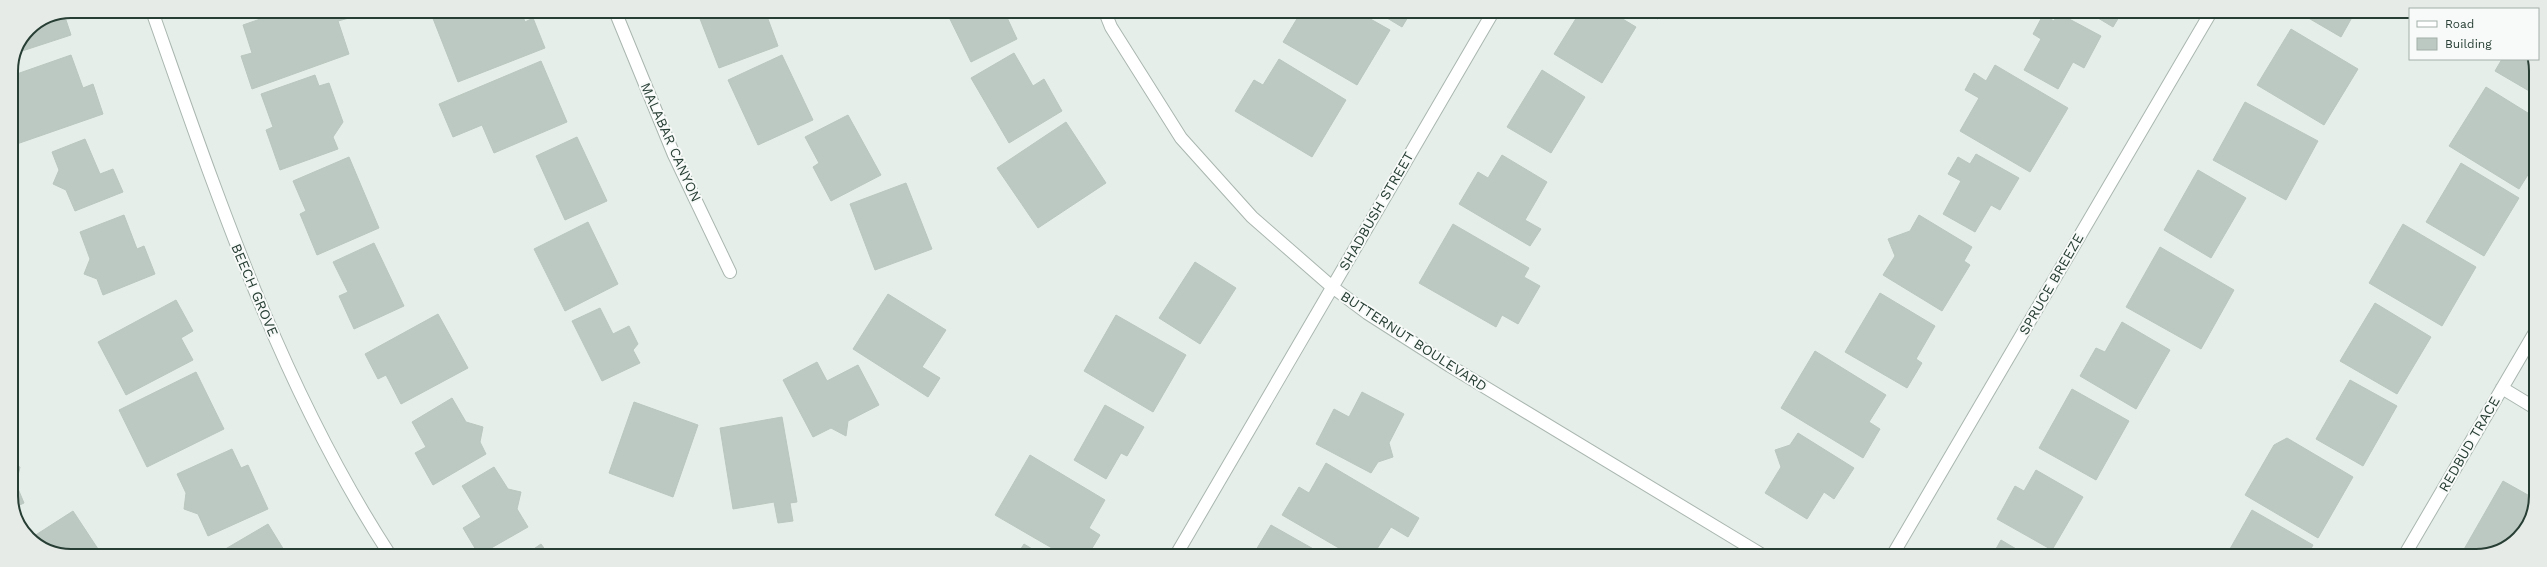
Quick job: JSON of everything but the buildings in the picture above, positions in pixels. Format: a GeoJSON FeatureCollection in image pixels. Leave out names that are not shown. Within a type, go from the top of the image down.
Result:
{"type":"FeatureCollection","features":[{"type":"Feature","properties":{"kind":"street","name":"BEECH GROVE"},"geometry":{"type":"LineString","coordinates":[[154,18],[232,235],[299,393],[372,527],[386,549]]}},
{"type":"Feature","properties":{"kind":"street","name":"MALABAR CANYON"},"geometry":{"type":"LineString","coordinates":[[618,18],[674,154],[730,272]]}},
{"type":"Feature","properties":{"kind":"street","name":"BUTTERNUT BOULEVARD"},"geometry":{"type":"LineString","coordinates":[[1107,18],[1111,27],[1182,138],[1252,217],[1332,286],[1367,313],[1450,366],[1752,549]]}},
{"type":"Feature","properties":{"kind":"street","name":"SHADBUSH STREET"},"geometry":{"type":"LineString","coordinates":[[1179,549],[1489,18]]}},
{"type":"Feature","properties":{"kind":"street","name":"SPRUCE BREEZE"},"geometry":{"type":"LineString","coordinates":[[1896,549],[2207,18]]}},
{"type":"Feature","properties":{"kind":"street","name":"REDBUD TRACE"},"geometry":{"type":"LineString","coordinates":[[2408,549],[2529,342]]}},
{"type":"Feature","properties":{"kind":"street"},"geometry":{"type":"LineString","coordinates":[[2502,388],[2529,404]]}}]}
